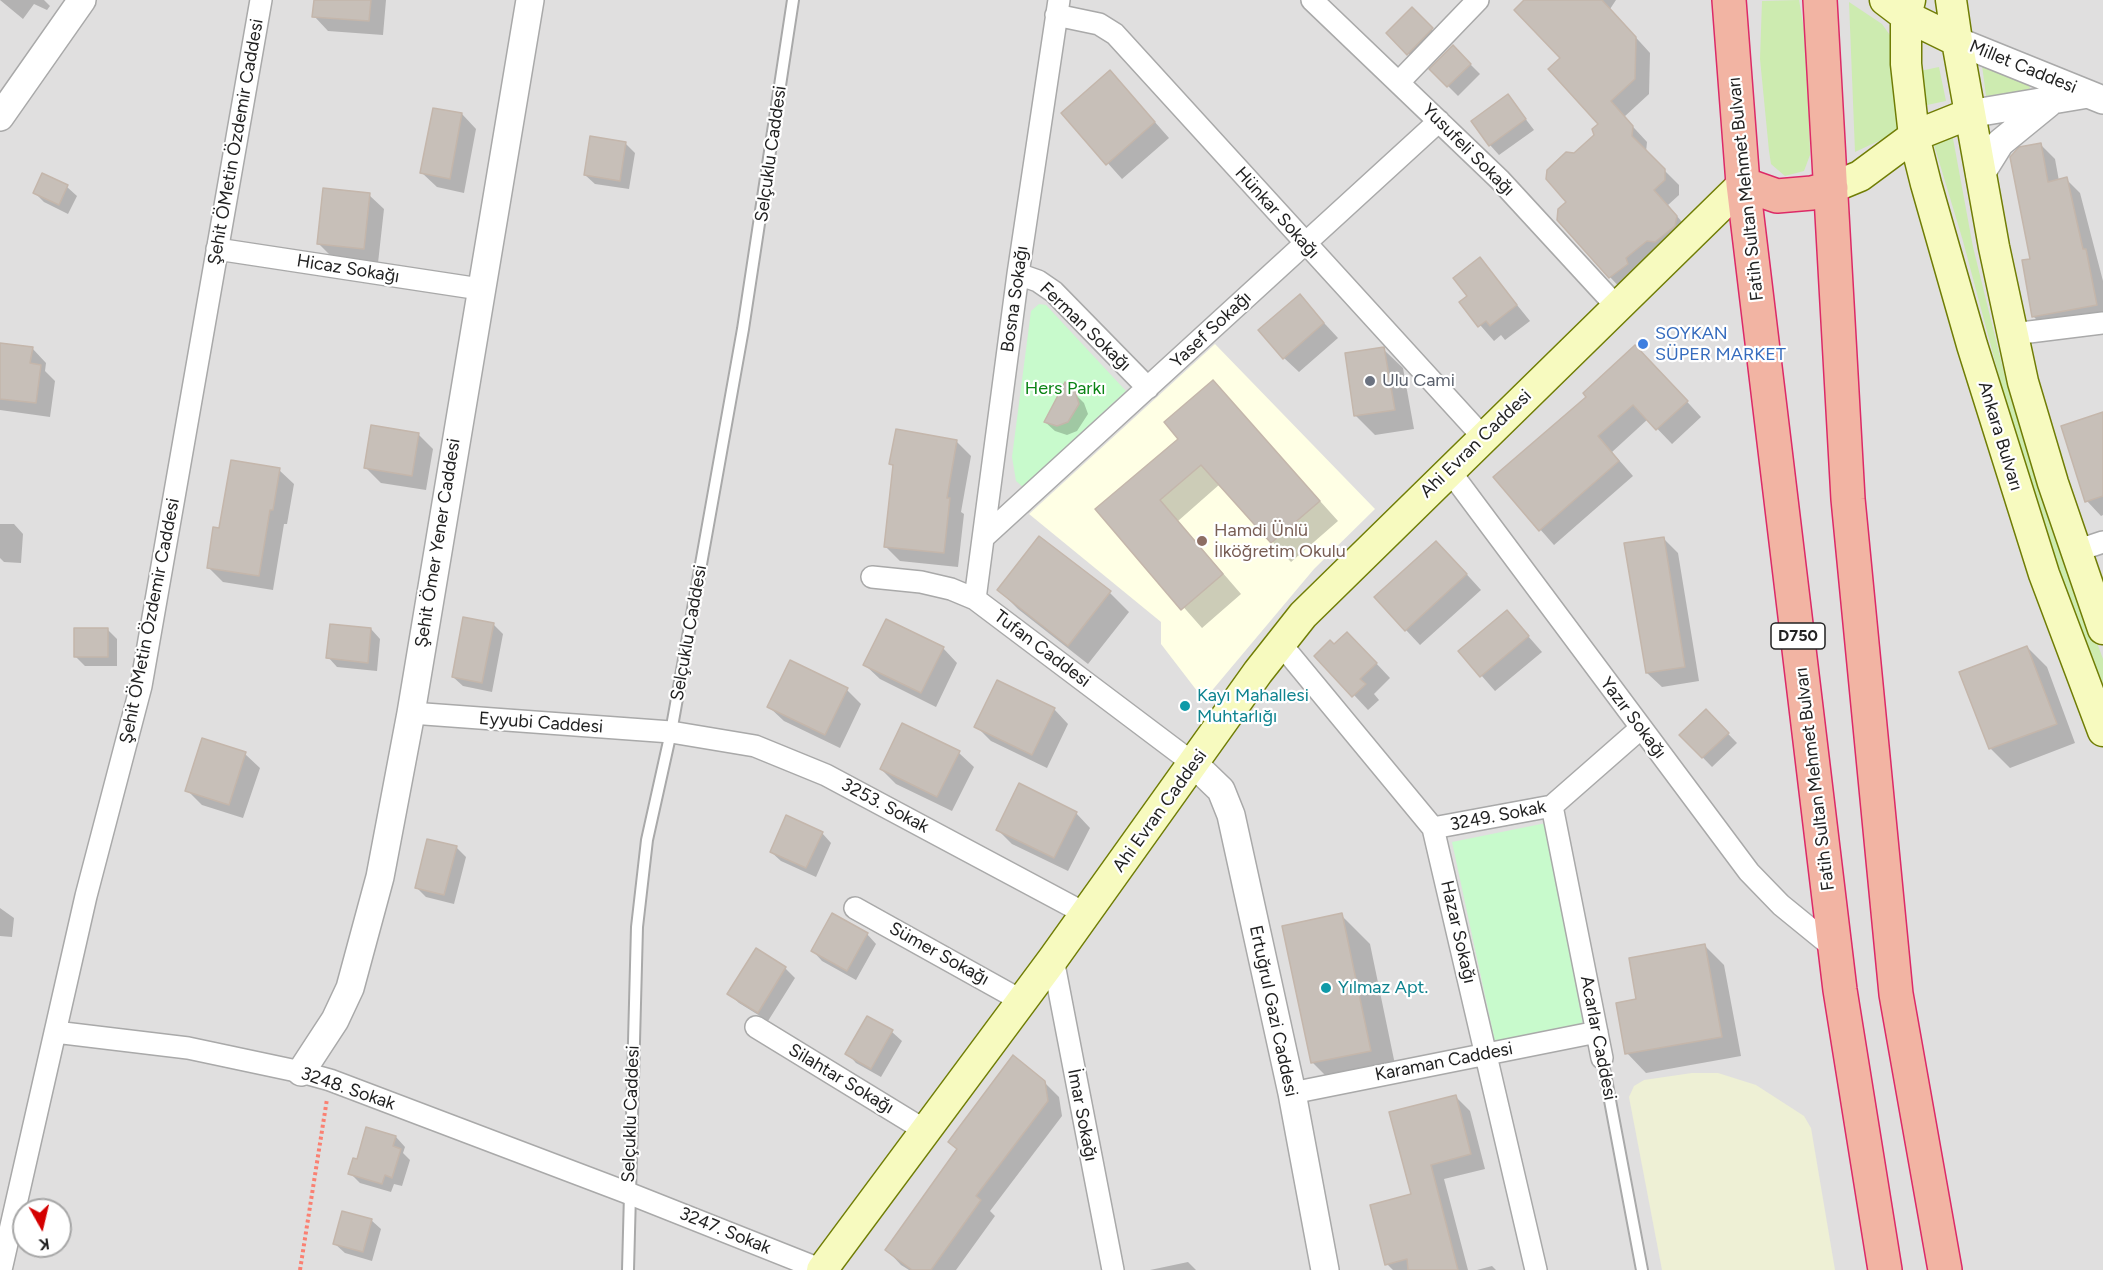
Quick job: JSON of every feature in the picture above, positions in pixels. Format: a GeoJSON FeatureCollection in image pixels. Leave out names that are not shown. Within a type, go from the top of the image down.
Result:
{"type":"FeatureCollection","features":[{"type":"Feature","properties":{"kind":"highway","name":"Fatih Sultan Mehmet Bulvarı"},"geometry":{"type":"LineString","coordinates":[[1729,0],[1743,184],[1835,949],[1885,1270]]}},
{"type":"Feature","properties":{"kind":"highway"},"geometry":{"type":"LineString","coordinates":[[1820,0],[1848,500],[1896,994],[1945,1270]]}},
{"type":"Feature","properties":{"kind":"highway"},"geometry":{"type":"LineString","coordinates":[[1743,184],[1777,196],[1812,193],[1831,188]]}},
{"type":"Feature","properties":{"kind":"main road","name":"Ankara Bulvarı"},"geometry":{"type":"LineString","coordinates":[[1951,0],[1980,175],[2023,382],[2090,546],[2103,629]]}},
{"type":"Feature","properties":{"kind":"main road","name":"Ankara Bulvarı"},"geometry":{"type":"LineString","coordinates":[[1900,5],[1957,40]]}},
{"type":"Feature","properties":{"kind":"main road","name":"Ankara Bulvarı"},"geometry":{"type":"LineString","coordinates":[[1900,5],[1914,136],[1972,345],[2033,541],[2103,731]]}},
{"type":"Feature","properties":{"kind":"main road"},"geometry":{"type":"LineString","coordinates":[[1831,188],[1860,176],[1914,136],[1969,114]]}},
{"type":"Feature","properties":{"kind":"main road","name":"Ahi Evran Caddesi"},"geometry":{"type":"LineString","coordinates":[[822,1270],[1053,960],[1280,644],[1328,588],[1743,184]]}},
{"type":"Feature","properties":{"kind":"street"},"geometry":{"type":"LineString","coordinates":[[0,117],[82,0]]}},
{"type":"Feature","properties":{"kind":"street","name":"Şehit ÖMetin Özdemir Caddesi"},"geometry":{"type":"LineString","coordinates":[[1,1270],[86,896],[141,686],[261,0]]}},
{"type":"Feature","properties":{"kind":"street","name":"Şehit Ömer Yener Caddesi"},"geometry":{"type":"LineString","coordinates":[[301,1072],[335,1020],[350,988],[380,877],[411,713],[530,0]]}},
{"type":"Feature","properties":{"kind":"street","name":"Yusufeli Sokağı"},"geometry":{"type":"LineString","coordinates":[[1312,0],[1500,180],[1617,307]]}},
{"type":"Feature","properties":{"kind":"street"},"geometry":{"type":"LineString","coordinates":[[1399,82],[1478,0]]}},
{"type":"Feature","properties":{"kind":"street","name":"Hünkar Sokağı"},"geometry":{"type":"LineString","coordinates":[[1058,8],[1099,24],[1115,34],[1483,437]]}},
{"type":"Feature","properties":{"kind":"street","name":"Bosna Sokağı"},"geometry":{"type":"LineString","coordinates":[[975,599],[1018,274],[1058,8]]}},
{"type":"Feature","properties":{"kind":"street","name":"Millet Caddesi"},"geometry":{"type":"LineString","coordinates":[[1957,40],[2096,97]]}},
{"type":"Feature","properties":{"kind":"street","name":"Millet Caddesi"},"geometry":{"type":"LineString","coordinates":[[1969,114],[2053,100],[2096,97]]}},
{"type":"Feature","properties":{"kind":"street","name":"Millet Caddesi"},"geometry":{"type":"LineString","coordinates":[[1980,175],[2000,143],[2053,100]]}},
{"type":"Feature","properties":{"kind":"street","name":"Yasef Sokağı"},"geometry":{"type":"LineString","coordinates":[[983,538],[1439,121]]}},
{"type":"Feature","properties":{"kind":"street","name":"Hicaz Sokağı"},"geometry":{"type":"LineString","coordinates":[[217,249],[480,289]]}},
{"type":"Feature","properties":{"kind":"street","name":"Ferman Sokağı"},"geometry":{"type":"LineString","coordinates":[[1018,274],[1038,281],[1054,292],[1148,388]]}},
{"type":"Feature","properties":{"kind":"street"},"geometry":{"type":"LineString","coordinates":[[2013,334],[2103,322]]}},
{"type":"Feature","properties":{"kind":"street","name":"Yazır Sokağı"},"geometry":{"type":"LineString","coordinates":[[1449,470],[1749,872],[1781,905],[1835,949]]}},
{"type":"Feature","properties":{"kind":"street","name":"Tufan Caddesi"},"geometry":{"type":"LineString","coordinates":[[872,577],[921,582],[951,589],[975,599],[1194,764]]}},
{"type":"Feature","properties":{"kind":"street","name":"Hazar Sokağı"},"geometry":{"type":"LineString","coordinates":[[1280,644],[1434,828],[1536,1270]]}},
{"type":"Feature","properties":{"kind":"street","name":"Eyyubi Caddesi"},"geometry":{"type":"LineString","coordinates":[[411,713],[671,732]]}},
{"type":"Feature","properties":{"kind":"street","name":"3249. Sokak"},"geometry":{"type":"LineString","coordinates":[[1434,828],[1552,806],[1641,728]]}},
{"type":"Feature","properties":{"kind":"street","name":"3253. Sokak"},"geometry":{"type":"LineString","coordinates":[[671,732],[755,746],[791,759],[826,775],[1086,914]]}},
{"type":"Feature","properties":{"kind":"street","name":"Ertuğrul Gazi Caddesi"},"geometry":{"type":"LineString","coordinates":[[1194,764],[1221,790],[1231,815],[1292,1094],[1325,1270]]}},
{"type":"Feature","properties":{"kind":"street","name":"Acarlar Caddesi"},"geometry":{"type":"LineString","coordinates":[[1552,806],[1602,1058]]}},
{"type":"Feature","properties":{"kind":"street","name":"Sümer Sokağı"},"geometry":{"type":"LineString","coordinates":[[855,908],[1022,1001]]}},
{"type":"Feature","properties":{"kind":"street","name":"İmar Sokağı"},"geometry":{"type":"LineString","coordinates":[[1053,960],[1113,1270]]}},
{"type":"Feature","properties":{"kind":"street","name":"Silahtar Sokağı"},"geometry":{"type":"LineString","coordinates":[[756,1027],[926,1131]]}},
{"type":"Feature","properties":{"kind":"street","name":"3248. Sokak"},"geometry":{"type":"LineString","coordinates":[[55,1032],[188,1048],[330,1080],[628,1193]]}},
{"type":"Feature","properties":{"kind":"street","name":"Karaman Caddesi"},"geometry":{"type":"LineString","coordinates":[[1292,1094],[1597,1032]]}},
{"type":"Feature","properties":{"kind":"street","name":"3247. Sokak"},"geometry":{"type":"LineString","coordinates":[[628,1193],[822,1270]]}},
{"type":"Feature","properties":{"kind":"lane","name":"Selçuklu Caddesi"},"geometry":{"type":"LineString","coordinates":[[628,1270],[628,1193],[637,927],[647,840],[671,732],[757,247],[793,0]]}},
{"type":"Feature","properties":{"kind":"lane","name":"Acarlar Caddesi"},"geometry":{"type":"LineString","coordinates":[[1602,1058],[1642,1270]]}},
{"type":"Feature","properties":{"kind":"path"},"geometry":{"type":"LineString","coordinates":[[300,1270],[330,1080]]}},
{"type":"Feature","properties":{"kind":"shaded area"},"geometry":{"type":"Polygon","coordinates":[[[0,0],[2103,0],[2103,1270],[0,1270],[0,0]]]}},
{"type":"Feature","properties":{"kind":"shaded area","name":"Hamdi Ünlü İlköğretim Okulu"},"geometry":{"type":"Polygon","coordinates":[[[1215,344],[1375,509],[1314,569],[1204,700],[1161,644],[1161,622],[1029,514],[1215,344]]]}},
{"type":"Feature","properties":{"kind":"shaded area"},"geometry":{"type":"Polygon","coordinates":[[[1692,1073],[1718,1073],[1756,1085],[1804,1116],[1811,1128],[1835,1270],[1662,1270],[1629,1097],[1634,1086],[1644,1080],[1692,1073]]]}},
{"type":"Feature","properties":{"kind":"green space"},"geometry":{"type":"Polygon","coordinates":[[[1799,0],[1808,52],[1810,155],[1804,171],[1785,176],[1771,164],[1769,151],[1760,59],[1762,1],[1799,0]]]}},
{"type":"Feature","properties":{"kind":"green space"},"geometry":{"type":"Polygon","coordinates":[[[1849,2],[1882,24],[1892,38],[1900,131],[1855,152],[1849,2]]]}},
{"type":"Feature","properties":{"kind":"green space"},"geometry":{"type":"Polygon","coordinates":[[[1982,65],[2029,81],[2030,90],[1986,96],[1982,65]]]}},
{"type":"Feature","properties":{"kind":"green space"},"geometry":{"type":"Polygon","coordinates":[[[1939,67],[1946,101],[1927,105],[1920,71],[1939,67]]]}},
{"type":"Feature","properties":{"kind":"green space"},"geometry":{"type":"Polygon","coordinates":[[[1952,133],[1973,247],[2007,385],[2025,445],[2103,659],[2103,685],[2065,586],[2017,444],[1963,241],[1932,138],[1952,133]]]}},
{"type":"Feature","properties":{"kind":"green space","name":"Hers Parkı"},"geometry":{"type":"Polygon","coordinates":[[[1039,304],[1046,305],[1126,391],[1023,487],[1016,481],[1012,457],[1031,311],[1039,304]]]}},
{"type":"Feature","properties":{"kind":"green space"},"geometry":{"type":"Polygon","coordinates":[[[1546,823],[1583,1025],[1495,1042],[1452,842],[1546,823]]]}},
{"type":"Feature","properties":{"kind":"building"},"geometry":{"type":"Polygon","coordinates":[[[314,0],[371,0],[369,21],[312,17],[314,0]]]}},
{"type":"Feature","properties":{"kind":"building"},"geometry":{"type":"Polygon","coordinates":[[[1524,0],[1602,0],[1636,37],[1635,79],[1611,101],[1633,126],[1632,136],[1665,169],[1665,180],[1654,190],[1677,216],[1675,226],[1655,242],[1647,241],[1626,258],[1628,264],[1609,278],[1557,220],[1558,209],[1566,202],[1546,179],[1547,170],[1566,152],[1574,153],[1594,135],[1592,129],[1598,124],[1548,69],[1560,58],[1514,10],[1524,0]]]}},
{"type":"Feature","properties":{"kind":"building"},"geometry":{"type":"Polygon","coordinates":[[[1412,7],[1433,28],[1407,55],[1386,33],[1412,7]]]}},
{"type":"Feature","properties":{"kind":"building"},"geometry":{"type":"Polygon","coordinates":[[[1453,45],[1471,64],[1447,87],[1429,69],[1453,45]]]}},
{"type":"Feature","properties":{"kind":"building"},"geometry":{"type":"Polygon","coordinates":[[[1110,70],[1155,122],[1106,165],[1061,113],[1110,70]]]}},
{"type":"Feature","properties":{"kind":"building"},"geometry":{"type":"Polygon","coordinates":[[[1508,94],[1526,119],[1489,146],[1471,121],[1508,94]]]}},
{"type":"Feature","properties":{"kind":"building"},"geometry":{"type":"Polygon","coordinates":[[[433,108],[462,113],[450,179],[420,173],[433,108]]]}},
{"type":"Feature","properties":{"kind":"building"},"geometry":{"type":"Polygon","coordinates":[[[590,136],[626,142],[620,181],[584,175],[590,136]]]}},
{"type":"Feature","properties":{"kind":"building"},"geometry":{"type":"Polygon","coordinates":[[[2041,143],[2048,182],[2067,177],[2083,249],[2086,249],[2097,305],[2032,317],[2022,260],[2030,259],[2010,157],[2019,147],[2041,143]]]}},
{"type":"Feature","properties":{"kind":"building"},"geometry":{"type":"Polygon","coordinates":[[[42,173],[68,185],[59,205],[33,193],[42,173]]]}},
{"type":"Feature","properties":{"kind":"building"},"geometry":{"type":"Polygon","coordinates":[[[323,188],[370,193],[364,249],[317,244],[323,188]]]}},
{"type":"Feature","properties":{"kind":"building"},"geometry":{"type":"Polygon","coordinates":[[[1480,257],[1517,305],[1490,326],[1486,321],[1478,327],[1459,302],[1467,296],[1453,278],[1480,257]]]}},
{"type":"Feature","properties":{"kind":"building"},"geometry":{"type":"Polygon","coordinates":[[[1300,294],[1324,323],[1283,359],[1258,330],[1300,294]]]}},
{"type":"Feature","properties":{"kind":"building"},"geometry":{"type":"Polygon","coordinates":[[[0,343],[33,347],[30,363],[41,365],[36,403],[0,399],[0,343]]]}},
{"type":"Feature","properties":{"kind":"building"},"geometry":{"type":"Polygon","coordinates":[[[1635,345],[1688,401],[1656,430],[1633,405],[1598,436],[1619,461],[1539,531],[1493,477],[1586,397],[1583,393],[1635,345]]]}},
{"type":"Feature","properties":{"kind":"building","name":"Ulu Cami"},"geometry":{"type":"Polygon","coordinates":[[[1384,347],[1395,410],[1354,416],[1345,353],[1384,347]]]}},
{"type":"Feature","properties":{"kind":"building"},"geometry":{"type":"Polygon","coordinates":[[[1213,380],[1320,501],[1271,543],[1201,465],[1160,500],[1223,574],[1181,610],[1095,509],[1178,439],[1164,422],[1213,380]]]}},
{"type":"Feature","properties":{"kind":"building"},"geometry":{"type":"Polygon","coordinates":[[[1065,382],[1075,391],[1079,404],[1068,422],[1057,426],[1044,422],[1065,382]]]}},
{"type":"Feature","properties":{"kind":"building"},"geometry":{"type":"Polygon","coordinates":[[[2103,412],[2103,496],[2085,502],[2061,426],[2103,412]]]}},
{"type":"Feature","properties":{"kind":"building"},"geometry":{"type":"Polygon","coordinates":[[[371,425],[419,433],[412,476],[364,468],[371,425]]]}},
{"type":"Feature","properties":{"kind":"building"},"geometry":{"type":"Polygon","coordinates":[[[896,429],[957,440],[947,498],[950,498],[944,553],[884,547],[893,465],[889,464],[896,429]]]}},
{"type":"Feature","properties":{"kind":"building"},"geometry":{"type":"Polygon","coordinates":[[[231,460],[280,468],[259,576],[207,568],[213,527],[219,528],[231,460]]]}},
{"type":"Feature","properties":{"kind":"building"},"geometry":{"type":"Polygon","coordinates":[[[1039,536],[1111,591],[1068,646],[997,590],[1039,536]]]}},
{"type":"Feature","properties":{"kind":"building"},"geometry":{"type":"Polygon","coordinates":[[[1664,537],[1685,667],[1646,673],[1624,543],[1664,537]]]}},
{"type":"Feature","properties":{"kind":"building"},"geometry":{"type":"Polygon","coordinates":[[[1436,541],[1467,574],[1405,631],[1374,597],[1436,541]]]}},
{"type":"Feature","properties":{"kind":"building"},"geometry":{"type":"Polygon","coordinates":[[[1507,610],[1529,636],[1480,677],[1458,651],[1507,610]]]}},
{"type":"Feature","properties":{"kind":"building"},"geometry":{"type":"Polygon","coordinates":[[[463,617],[494,623],[482,683],[452,677],[463,617]]]}},
{"type":"Feature","properties":{"kind":"building"},"geometry":{"type":"Polygon","coordinates":[[[886,619],[944,647],[921,693],[863,665],[886,619]]]}},
{"type":"Feature","properties":{"kind":"building"},"geometry":{"type":"Polygon","coordinates":[[[330,624],[371,628],[368,663],[326,658],[330,624]]]}},
{"type":"Feature","properties":{"kind":"building"},"geometry":{"type":"Polygon","coordinates":[[[74,628],[108,628],[108,657],[74,657],[74,628]]]}},
{"type":"Feature","properties":{"kind":"building"},"geometry":{"type":"Polygon","coordinates":[[[1347,632],[1377,663],[1360,679],[1366,684],[1352,697],[1314,656],[1330,640],[1334,644],[1347,632]]]}},
{"type":"Feature","properties":{"kind":"building"},"geometry":{"type":"Polygon","coordinates":[[[2027,646],[2057,724],[1989,749],[1959,672],[2027,646]]]}},
{"type":"Feature","properties":{"kind":"building"},"geometry":{"type":"Polygon","coordinates":[[[790,660],[848,688],[825,735],[767,707],[790,660]]]}},
{"type":"Feature","properties":{"kind":"building"},"geometry":{"type":"Polygon","coordinates":[[[997,680],[1055,708],[1032,755],[974,727],[997,680]]]}},
{"type":"Feature","properties":{"kind":"building"},"geometry":{"type":"Polygon","coordinates":[[[1706,709],[1729,733],[1702,758],[1679,735],[1706,709]]]}},
{"type":"Feature","properties":{"kind":"building"},"geometry":{"type":"Polygon","coordinates":[[[902,723],[960,751],[937,797],[880,769],[902,723]]]}},
{"type":"Feature","properties":{"kind":"building"},"geometry":{"type":"Polygon","coordinates":[[[202,738],[246,752],[229,805],[185,791],[202,738]]]}},
{"type":"Feature","properties":{"kind":"building"},"geometry":{"type":"Polygon","coordinates":[[[1019,783],[1077,812],[1054,858],[996,830],[1019,783]]]}},
{"type":"Feature","properties":{"kind":"building"},"geometry":{"type":"Polygon","coordinates":[[[786,815],[823,832],[806,868],[770,852],[786,815]]]}},
{"type":"Feature","properties":{"kind":"building"},"geometry":{"type":"Polygon","coordinates":[[[427,839],[457,846],[444,895],[415,888],[427,839]]]}},
{"type":"Feature","properties":{"kind":"building"},"geometry":{"type":"Polygon","coordinates":[[[832,913],[868,933],[847,971],[811,951],[832,913]]]}},
{"type":"Feature","properties":{"kind":"building","name":"Yılmaz Apt."},"geometry":{"type":"Polygon","coordinates":[[[1342,913],[1371,1051],[1311,1063],[1282,926],[1342,913]]]}},
{"type":"Feature","properties":{"kind":"building"},"geometry":{"type":"Polygon","coordinates":[[[1705,944],[1722,1037],[1625,1054],[1616,1003],[1636,999],[1629,958],[1705,944]]]}},
{"type":"Feature","properties":{"kind":"building"},"geometry":{"type":"Polygon","coordinates":[[[756,948],[786,967],[758,1013],[727,994],[756,948]]]}},
{"type":"Feature","properties":{"kind":"building"},"geometry":{"type":"Polygon","coordinates":[[[867,1016],[893,1030],[871,1069],[845,1054],[867,1016]]]}},
{"type":"Feature","properties":{"kind":"building"},"geometry":{"type":"Polygon","coordinates":[[[1013,1055],[1045,1081],[1048,1101],[976,1196],[981,1200],[931,1270],[912,1270],[885,1250],[957,1149],[948,1142],[1013,1055]]]}},
{"type":"Feature","properties":{"kind":"building"},"geometry":{"type":"Polygon","coordinates":[[[1456,1095],[1471,1154],[1431,1165],[1458,1270],[1408,1270],[1407,1259],[1385,1265],[1370,1205],[1411,1194],[1389,1112],[1456,1095]]]}},
{"type":"Feature","properties":{"kind":"building"},"geometry":{"type":"Polygon","coordinates":[[[366,1127],[396,1136],[393,1146],[401,1149],[392,1178],[385,1175],[382,1184],[348,1174],[353,1158],[357,1159],[366,1127]]]}},
{"type":"Feature","properties":{"kind":"building"},"geometry":{"type":"Polygon","coordinates":[[[342,1211],[372,1219],[363,1252],[333,1244],[342,1211]]]}},
{"type":"Feature","properties":{"kind":"place","name":"SOYKAN SÜPER MARKET"},"geometry":{"type":"Point","coordinates":[1643,344]}},
{"type":"Feature","properties":{"kind":"place","name":"Ulu Cami"},"geometry":{"type":"Point","coordinates":[1370,381]}},
{"type":"Feature","properties":{"kind":"place","name":"Hamdi Ünlü İlköğretim Okulu"},"geometry":{"type":"Point","coordinates":[1202,541]}},
{"type":"Feature","properties":{"kind":"place","name":"Kayı Mahallesi Muhtarlığı"},"geometry":{"type":"Point","coordinates":[1185,706]}},
{"type":"Feature","properties":{"kind":"place","name":"Yılmaz Apt."},"geometry":{"type":"Point","coordinates":[1326,988]}}]}
